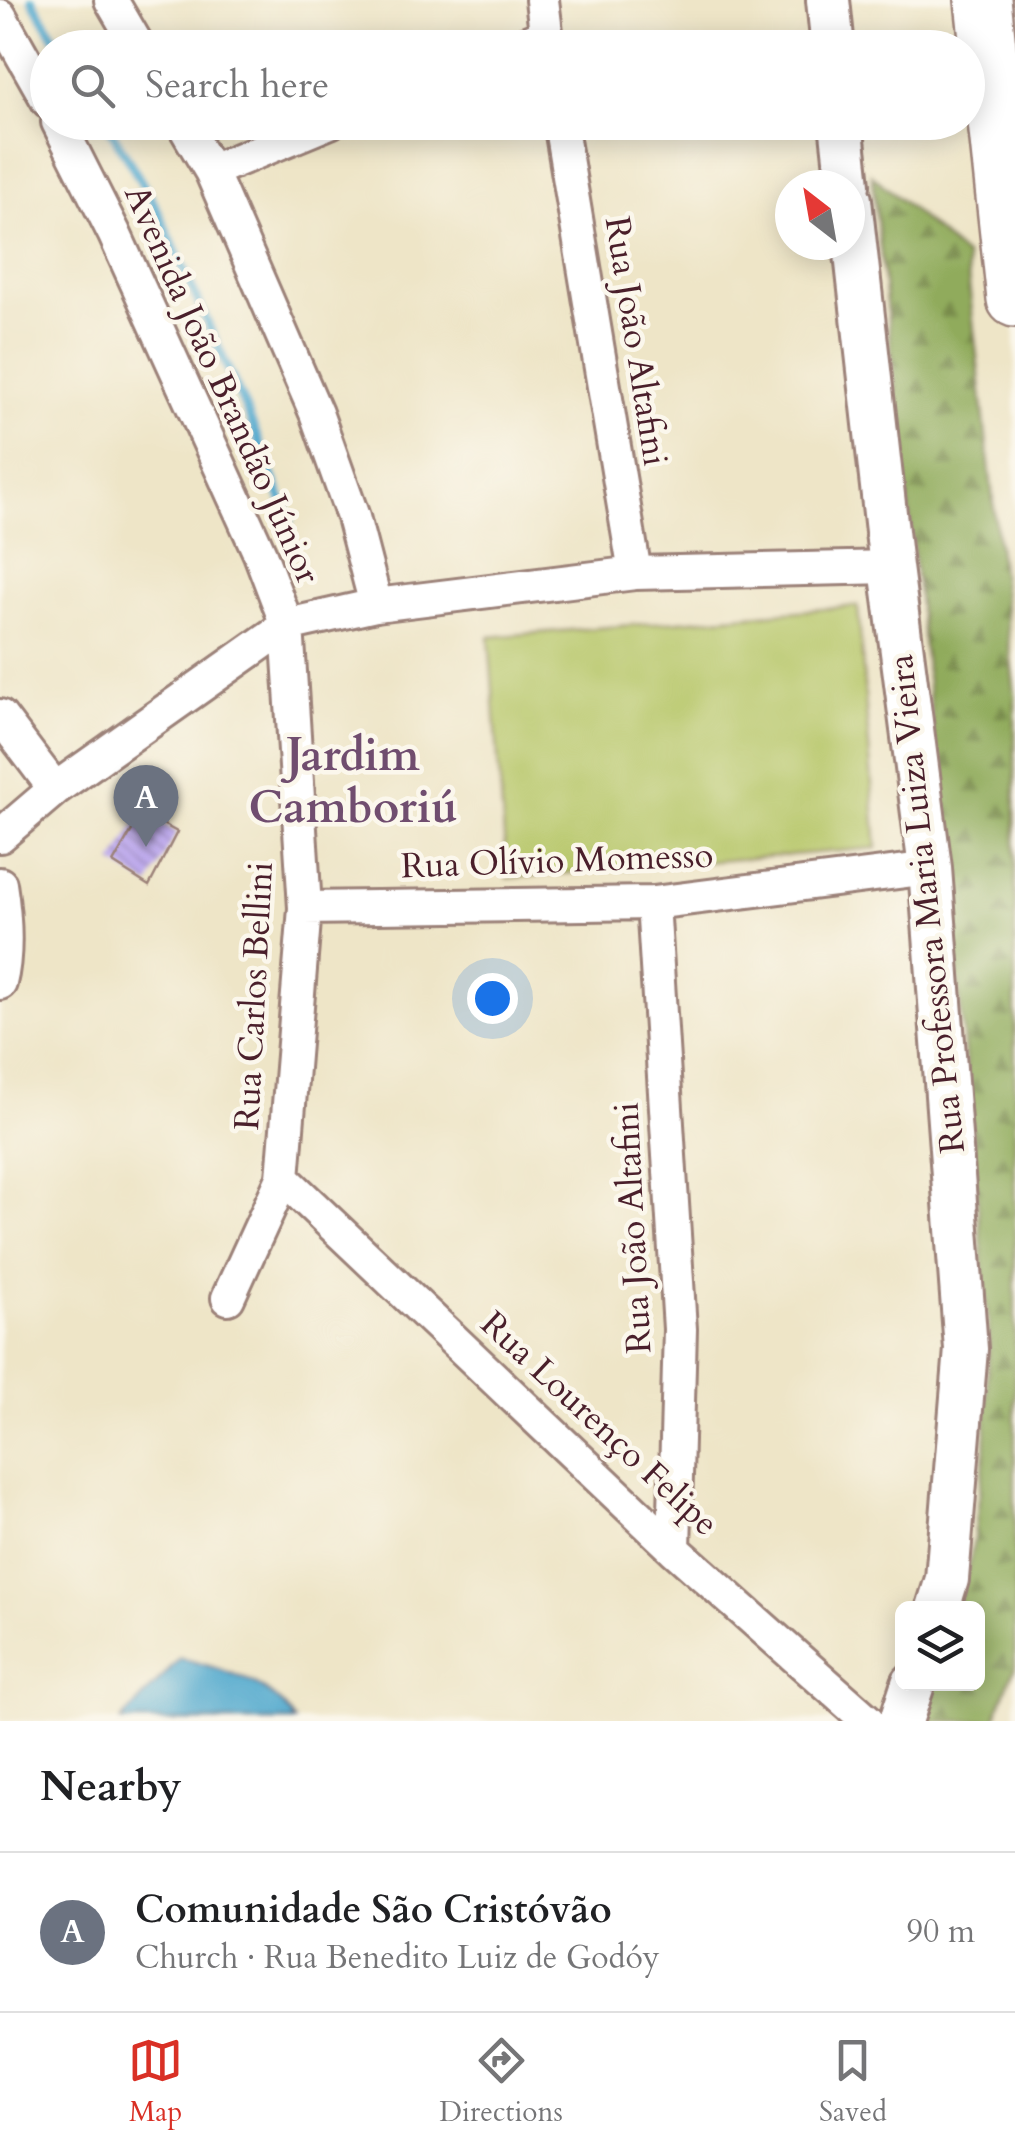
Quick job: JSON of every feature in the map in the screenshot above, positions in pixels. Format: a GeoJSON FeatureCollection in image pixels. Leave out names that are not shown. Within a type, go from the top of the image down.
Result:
{"type":"FeatureCollection","features":[{"type":"Feature","properties":{"kind":"highway"},"geometry":{"type":"LineString","coordinates":[[983,0],[1015,299]]}},
{"type":"Feature","properties":{"kind":"street"},"geometry":{"type":"LineString","coordinates":[[111,0],[128,30]]}},
{"type":"Feature","properties":{"kind":"street"},"geometry":{"type":"LineString","coordinates":[[542,0],[546,30]]}},
{"type":"Feature","properties":{"kind":"street"},"geometry":{"type":"LineString","coordinates":[[828,0],[831,30]]}},
{"type":"Feature","properties":{"kind":"street"},"geometry":{"type":"LineString","coordinates":[[0,16],[30,69]]}},
{"type":"Feature","properties":{"kind":"street","name":"Avenida João Brandão Júnior"},"geometry":{"type":"LineString","coordinates":[[67,140],[114,232],[260,554],[287,625]]}},
{"type":"Feature","properties":{"kind":"street","name":"Avenida João Brandão Júnior"},"geometry":{"type":"LineString","coordinates":[[193,140],[211,171],[316,413],[353,517],[376,605]]}},
{"type":"Feature","properties":{"kind":"street"},"geometry":{"type":"LineString","coordinates":[[211,171],[286,140]]}},
{"type":"Feature","properties":{"kind":"street","name":"Rua João Altafini"},"geometry":{"type":"LineString","coordinates":[[563,140],[636,573]]}},
{"type":"Feature","properties":{"kind":"street"},"geometry":{"type":"LineString","coordinates":[[844,140],[847,170]]}},
{"type":"Feature","properties":{"kind":"street","name":"Rua Professora Maria Luiza Vieira"},"geometry":{"type":"LineString","coordinates":[[857,260],[930,868],[966,1349],[947,1579],[940,1601]]}},
{"type":"Feature","properties":{"kind":"street"},"geometry":{"type":"LineString","coordinates":[[0,836],[56,789],[287,625],[376,605],[636,573],[891,567]]}},
{"type":"Feature","properties":{"kind":"street","name":"Rua Carlos Bellini"},"geometry":{"type":"LineString","coordinates":[[228,1298],[283,1178],[305,908],[287,625]]}},
{"type":"Feature","properties":{"kind":"street"},"geometry":{"type":"LineString","coordinates":[[0,716],[56,789]]}},
{"type":"Feature","properties":{"kind":"street","name":"Rua Olívio Momesso"},"geometry":{"type":"LineString","coordinates":[[305,908],[653,904],[930,868]]}},
{"type":"Feature","properties":{"kind":"street"},"geometry":{"type":"LineString","coordinates":[[0,884],[5,914],[0,983]]}},
{"type":"Feature","properties":{"kind":"street","name":"Rua João Altafini"},"geometry":{"type":"LineString","coordinates":[[653,904],[680,1329],[674,1549]]}},
{"type":"Feature","properties":{"kind":"street","name":"Rua Lourenço Felipe"},"geometry":{"type":"LineString","coordinates":[[283,1178],[674,1549],[868,1721]]}},
{"type":"Feature","properties":{"kind":"street"},"geometry":{"type":"LineString","coordinates":[[901,1721],[911,1691]]}},
{"type":"Feature","properties":{"kind":"green space"},"geometry":{"type":"Polygon","coordinates":[[[872,175],[966,257],[1015,696],[1015,1666],[994,1721],[920,1721],[930,1691],[985,1691],[985,1601],[959,1601],[972,1551],[985,1453],[989,1332],[949,878],[872,175]]]}},
{"type":"Feature","properties":{"kind":"green space"},"geometry":{"type":"Polygon","coordinates":[[[858,606],[877,848],[507,878],[489,637],[858,606]]]}},
{"type":"Feature","properties":{"kind":"water"},"geometry":{"type":"Polygon","coordinates":[[[180,1658],[229,1672],[259,1686],[285,1707],[295,1721],[121,1721],[180,1658]]]}},
{"type":"Feature","properties":{"kind":"building"},"geometry":{"type":"Polygon","coordinates":[[[142,813],[177,832],[149,886],[113,863],[142,813]]]}},
{"type":"Feature","properties":{"kind":"waterway"},"geometry":{"type":"LineString","coordinates":[[32,0],[50,30]]}},
{"type":"Feature","properties":{"kind":"waterway"},"geometry":{"type":"LineString","coordinates":[[117,140],[156,207],[248,414],[290,520]]}},
{"type":"Feature","properties":{"kind":"place","name":"Comunidade São Cristóvão"},"geometry":{"type":"Point","coordinates":[146,847]}},
{"type":"Feature","properties":{"kind":"district","name":"Jardim Camboriú"},"geometry":{"type":"Point","coordinates":[353,780]}}]}
